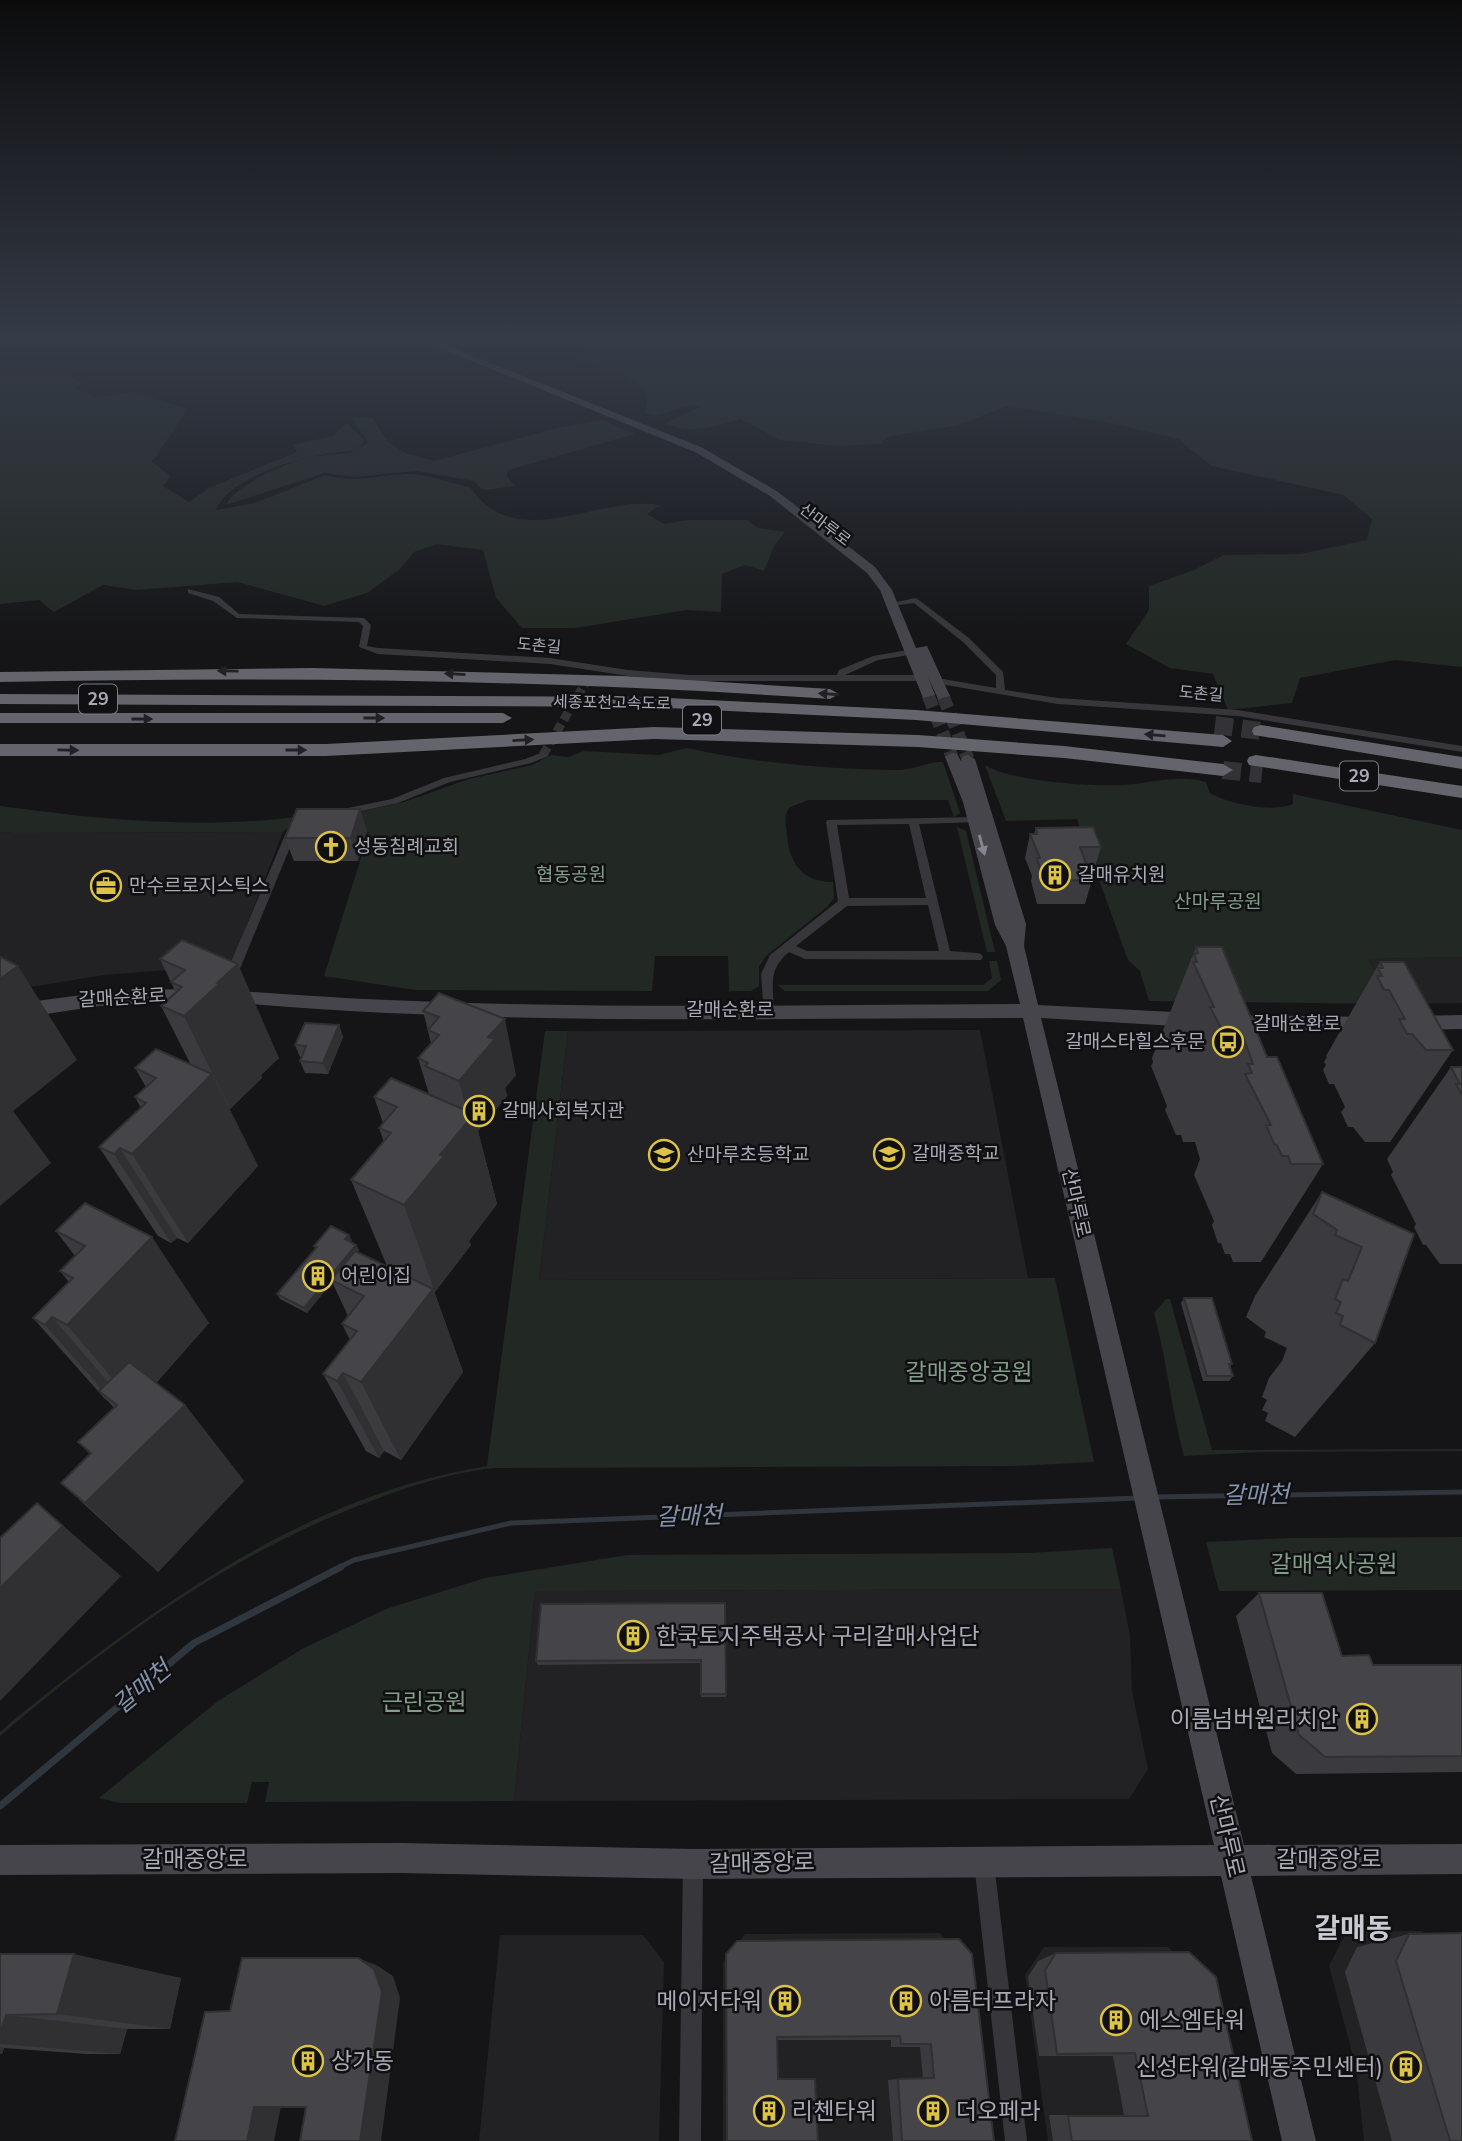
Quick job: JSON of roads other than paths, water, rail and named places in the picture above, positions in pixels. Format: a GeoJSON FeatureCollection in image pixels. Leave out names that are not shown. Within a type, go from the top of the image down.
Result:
{"type":"FeatureCollection","features":[{"type":"Feature","properties":{"kind":"highway"},"geometry":{"type":"LineString","coordinates":[[0,677],[209,671],[431,673],[819,693],[1220,748]]}},
{"type":"Feature","properties":{"kind":"highway","name":"세종포천고속도로"},"geometry":{"type":"LineString","coordinates":[[0,699],[648,702],[916,715],[1220,748]]}},
{"type":"Feature","properties":{"kind":"highway","name":"세종포천고속도로"},"geometry":{"type":"LineString","coordinates":[[0,718],[632,718],[916,730],[1220,748]]}},
{"type":"Feature","properties":{"kind":"highway"},"geometry":{"type":"LineString","coordinates":[[0,750],[326,750],[654,733],[918,741],[1064,752],[1220,748]]}},
{"type":"Feature","properties":{"kind":"highway"},"geometry":{"type":"LineString","coordinates":[[1261,753],[1462,763]]}},
{"type":"Feature","properties":{"kind":"highway"},"geometry":{"type":"LineString","coordinates":[[1261,753],[1462,802]]}},
{"type":"Feature","properties":{"kind":"highway","name":"29"},"geometry":{"type":"LineString","coordinates":[[1261,753],[1462,776]]}},
{"type":"Feature","properties":{"kind":"highway","name":"29"},"geometry":{"type":"LineString","coordinates":[[1261,753],[1462,792]]}},
{"type":"Feature","properties":{"kind":"street","name":"산마루로"},"geometry":{"type":"LineString","coordinates":[[675,440],[699,450],[774,494],[871,570],[896,603]]}},
{"type":"Feature","properties":{"kind":"street","name":"산마루로"},"geometry":{"type":"LineString","coordinates":[[683,440],[705,448],[786,495],[864,553],[891,582],[896,603],[943,696]]}},
{"type":"Feature","properties":{"kind":"street","name":"도촌길"},"geometry":{"type":"LineString","coordinates":[[191,591],[216,598],[237,616],[361,620],[368,625],[363,647],[367,649],[550,661],[592,671],[689,678],[921,678]]}},
{"type":"Feature","properties":{"kind":"street"},"geometry":{"type":"LineString","coordinates":[[896,603],[916,600],[991,662],[1000,674],[1001,692]]}},
{"type":"Feature","properties":{"kind":"street","name":"산마루로"},"geometry":{"type":"LineString","coordinates":[[918,651],[921,678],[928,695]]}},
{"type":"Feature","properties":{"kind":"street"},"geometry":{"type":"LineString","coordinates":[[840,678],[842,672],[876,658],[918,651]]}},
{"type":"Feature","properties":{"kind":"street","name":"도촌길"},"geometry":{"type":"LineString","coordinates":[[937,681],[1098,705],[1238,713],[1462,749]]}},
{"type":"Feature","properties":{"kind":"street"},"geometry":{"type":"LineString","coordinates":[[329,815],[395,801],[447,780],[543,755]]}},
{"type":"Feature","properties":{"kind":"street","name":"산마루로"},"geometry":{"type":"LineString","coordinates":[[1015,946],[1017,924],[960,758],[1004,925],[1015,946],[1299,2141]]}},
{"type":"Feature","properties":{"kind":"street"},"geometry":{"type":"LineString","coordinates":[[844,902],[831,822],[975,820]]}},
{"type":"Feature","properties":{"kind":"street"},"geometry":{"type":"LineString","coordinates":[[223,996],[289,833],[303,822]]}},
{"type":"Feature","properties":{"kind":"street"},"geometry":{"type":"LineString","coordinates":[[914,822],[946,955]]}},
{"type":"Feature","properties":{"kind":"street"},"geometry":{"type":"LineString","coordinates":[[768,1010],[769,965],[844,902],[933,901]]}},
{"type":"Feature","properties":{"kind":"street"},"geometry":{"type":"LineString","coordinates":[[788,947],[805,956],[977,957]]}},
{"type":"Feature","properties":{"kind":"street","name":"갈매순환로"},"geometry":{"type":"LineString","coordinates":[[0,1014],[70,1001],[137,995],[223,996],[332,1005],[483,1012],[1030,1011],[1243,1023],[1462,1022]]}},
{"type":"Feature","properties":{"kind":"street","name":"갈매중앙로"},"geometry":{"type":"LineString","coordinates":[[0,1860],[401,1858],[693,1864],[1462,1859]]}},
{"type":"Feature","properties":{"kind":"street"},"geometry":{"type":"LineString","coordinates":[[984,1861],[1017,2141]]}},
{"type":"Feature","properties":{"kind":"street"},"geometry":{"type":"LineString","coordinates":[[690,2141],[693,1864]]}},
{"type":"Feature","properties":{"kind":"waterway","name":"갈매천"},"geometry":{"type":"LineString","coordinates":[[1155,1497],[1462,1492]]}},
{"type":"Feature","properties":{"kind":"waterway","name":"갈매천"},"geometry":{"type":"LineString","coordinates":[[338,1568],[354,1560],[511,1523],[1139,1498]]}},
{"type":"Feature","properties":{"kind":"waterway","name":"갈매천"},"geometry":{"type":"LineString","coordinates":[[0,1806],[194,1643],[341,1567]]}},
{"type":"Feature","properties":{"kind":"tunnel"},"geometry":{"type":"LineString","coordinates":[[543,755],[590,675]]}},
{"type":"Feature","properties":{"kind":"tunnel"},"geometry":{"type":"LineString","coordinates":[[928,695],[952,757]]}},
{"type":"Feature","properties":{"kind":"tunnel"},"geometry":{"type":"LineString","coordinates":[[943,696],[968,759]]}},
{"type":"Feature","properties":{"kind":"tunnel"},"geometry":{"type":"LineString","coordinates":[[1215,725],[1261,731]]}},
{"type":"Feature","properties":{"kind":"tunnel"},"geometry":{"type":"LineString","coordinates":[[1223,770],[1262,774]]}},
{"type":"Feature","properties":{"kind":"place","name":"성동침례교회"},"geometry":{"type":"Point","coordinates":[331,847]}},
{"type":"Feature","properties":{"kind":"place","name":"갈매유치원"},"geometry":{"type":"Point","coordinates":[1055,875]}},
{"type":"Feature","properties":{"kind":"place","name":"만수르로지스틱스"},"geometry":{"type":"Point","coordinates":[106,886]}},
{"type":"Feature","properties":{"kind":"place","name":"갈매스타힐스후문"},"geometry":{"type":"Point","coordinates":[1228,1042]}},
{"type":"Feature","properties":{"kind":"place","name":"갈매사회복지관"},"geometry":{"type":"Point","coordinates":[479,1111]}},
{"type":"Feature","properties":{"kind":"place","name":"갈매중학교"},"geometry":{"type":"Point","coordinates":[889,1154]}},
{"type":"Feature","properties":{"kind":"place","name":"산마루초등학교"},"geometry":{"type":"Point","coordinates":[664,1155]}},
{"type":"Feature","properties":{"kind":"place","name":"어린이집"},"geometry":{"type":"Point","coordinates":[318,1276]}},
{"type":"Feature","properties":{"kind":"place","name":"한국토지주택공사 구리갈매사업단"},"geometry":{"type":"Point","coordinates":[633,1636]}},
{"type":"Feature","properties":{"kind":"place","name":"이룸넘버원리치안"},"geometry":{"type":"Point","coordinates":[1362,1719]}},
{"type":"Feature","properties":{"kind":"place","name":"메이저타워"},"geometry":{"type":"Point","coordinates":[785,2001]}},
{"type":"Feature","properties":{"kind":"place","name":"아름터프라자"},"geometry":{"type":"Point","coordinates":[906,2001]}},
{"type":"Feature","properties":{"kind":"place","name":"에스엠타워"},"geometry":{"type":"Point","coordinates":[1116,2020]}},
{"type":"Feature","properties":{"kind":"place","name":"상가동"},"geometry":{"type":"Point","coordinates":[308,2061]}},
{"type":"Feature","properties":{"kind":"place","name":"신성타워(갈매동주민센터)"},"geometry":{"type":"Point","coordinates":[1406,2067]}},
{"type":"Feature","properties":{"kind":"place","name":"리첸타워"},"geometry":{"type":"Point","coordinates":[769,2111]}},
{"type":"Feature","properties":{"kind":"place","name":"더오페라"},"geometry":{"type":"Point","coordinates":[933,2111]}},
{"type":"Feature","properties":{"kind":"district","name":"갈매동"},"geometry":{"type":"Point","coordinates":[1353,1929]}},
{"type":"Feature","properties":{"kind":"park label","name":"협동공원"},"geometry":{"type":"Point","coordinates":[571,875]}},
{"type":"Feature","properties":{"kind":"park label","name":"산마루공원"},"geometry":{"type":"Point","coordinates":[1218,902]}},
{"type":"Feature","properties":{"kind":"park label","name":"갈매중앙공원"},"geometry":{"type":"Point","coordinates":[969,1372]}},
{"type":"Feature","properties":{"kind":"park label","name":"갈매역사공원"},"geometry":{"type":"Point","coordinates":[1334,1564]}},
{"type":"Feature","properties":{"kind":"park label","name":"근린공원"},"geometry":{"type":"Point","coordinates":[424,1702]}}]}
